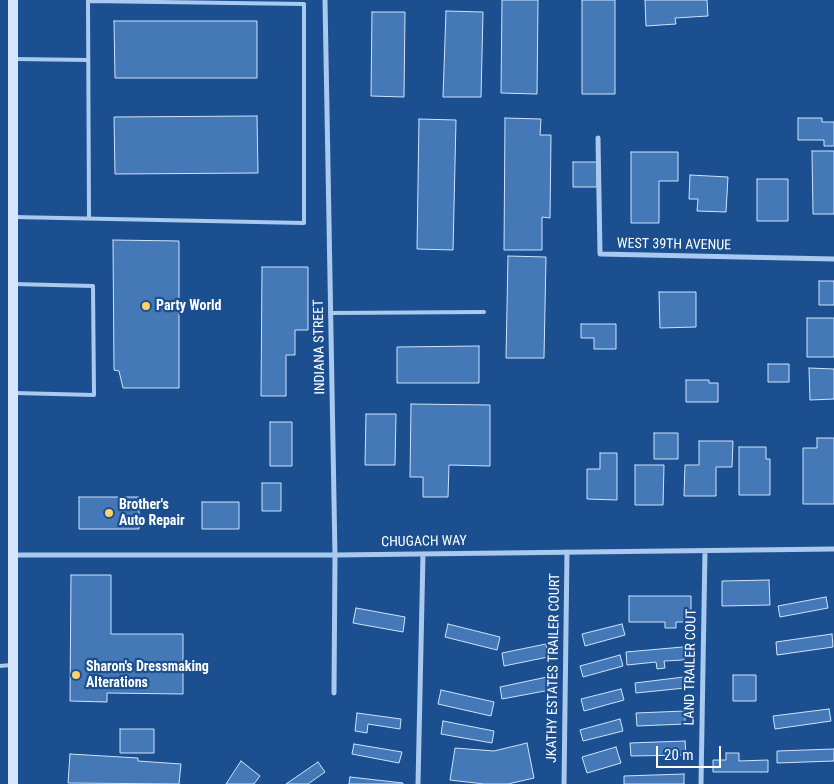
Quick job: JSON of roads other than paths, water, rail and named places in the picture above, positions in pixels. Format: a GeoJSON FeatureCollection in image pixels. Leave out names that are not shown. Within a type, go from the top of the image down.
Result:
{"type":"FeatureCollection","features":[{"type":"Feature","properties":{"kind":"main road"},"geometry":{"type":"LineString","coordinates":[[13,0],[13,784]]}},
{"type":"Feature","properties":{"kind":"street","name":"INDIANA STREET"},"geometry":{"type":"LineString","coordinates":[[325,0],[335,555],[334,693]]}},
{"type":"Feature","properties":{"kind":"street","name":"WEST 39TH AVENUE"},"geometry":{"type":"LineString","coordinates":[[598,138],[600,254],[834,259]]}},
{"type":"Feature","properties":{"kind":"street","name":"CHUGACH WAY"},"geometry":{"type":"LineString","coordinates":[[14,555],[335,555],[834,549]]}},
{"type":"Feature","properties":{"kind":"street","name":"LAND TRAILER COUT"},"geometry":{"type":"LineString","coordinates":[[701,784],[704,551]]}},
{"type":"Feature","properties":{"kind":"street","name":"JKATHY ESTATES TRAILER COURT"},"geometry":{"type":"LineString","coordinates":[[564,784],[567,552]]}},
{"type":"Feature","properties":{"kind":"street"},"geometry":{"type":"LineString","coordinates":[[418,784],[423,554]]}},
{"type":"Feature","properties":{"kind":"lane"},"geometry":{"type":"LineString","coordinates":[[13,217],[304,223],[304,4],[88,1],[89,218]]}},
{"type":"Feature","properties":{"kind":"lane"},"geometry":{"type":"LineString","coordinates":[[12,59],[88,60]]}},
{"type":"Feature","properties":{"kind":"lane"},"geometry":{"type":"LineString","coordinates":[[13,284],[93,286],[94,395],[13,393]]}},
{"type":"Feature","properties":{"kind":"lane"},"geometry":{"type":"LineString","coordinates":[[330,313],[484,312]]}},
{"type":"Feature","properties":{"kind":"lane"},"geometry":{"type":"LineString","coordinates":[[0,666],[14,665]]}},
{"type":"Feature","properties":{"kind":"place","name":"Party World"},"geometry":{"type":"Point","coordinates":[146,306]}},
{"type":"Feature","properties":{"kind":"place","name":"Brother's Auto Repair"},"geometry":{"type":"Point","coordinates":[109,513]}},
{"type":"Feature","properties":{"kind":"place","name":"Sharon's Dressmaking Alterations"},"geometry":{"type":"Point","coordinates":[76,675]}}]}
